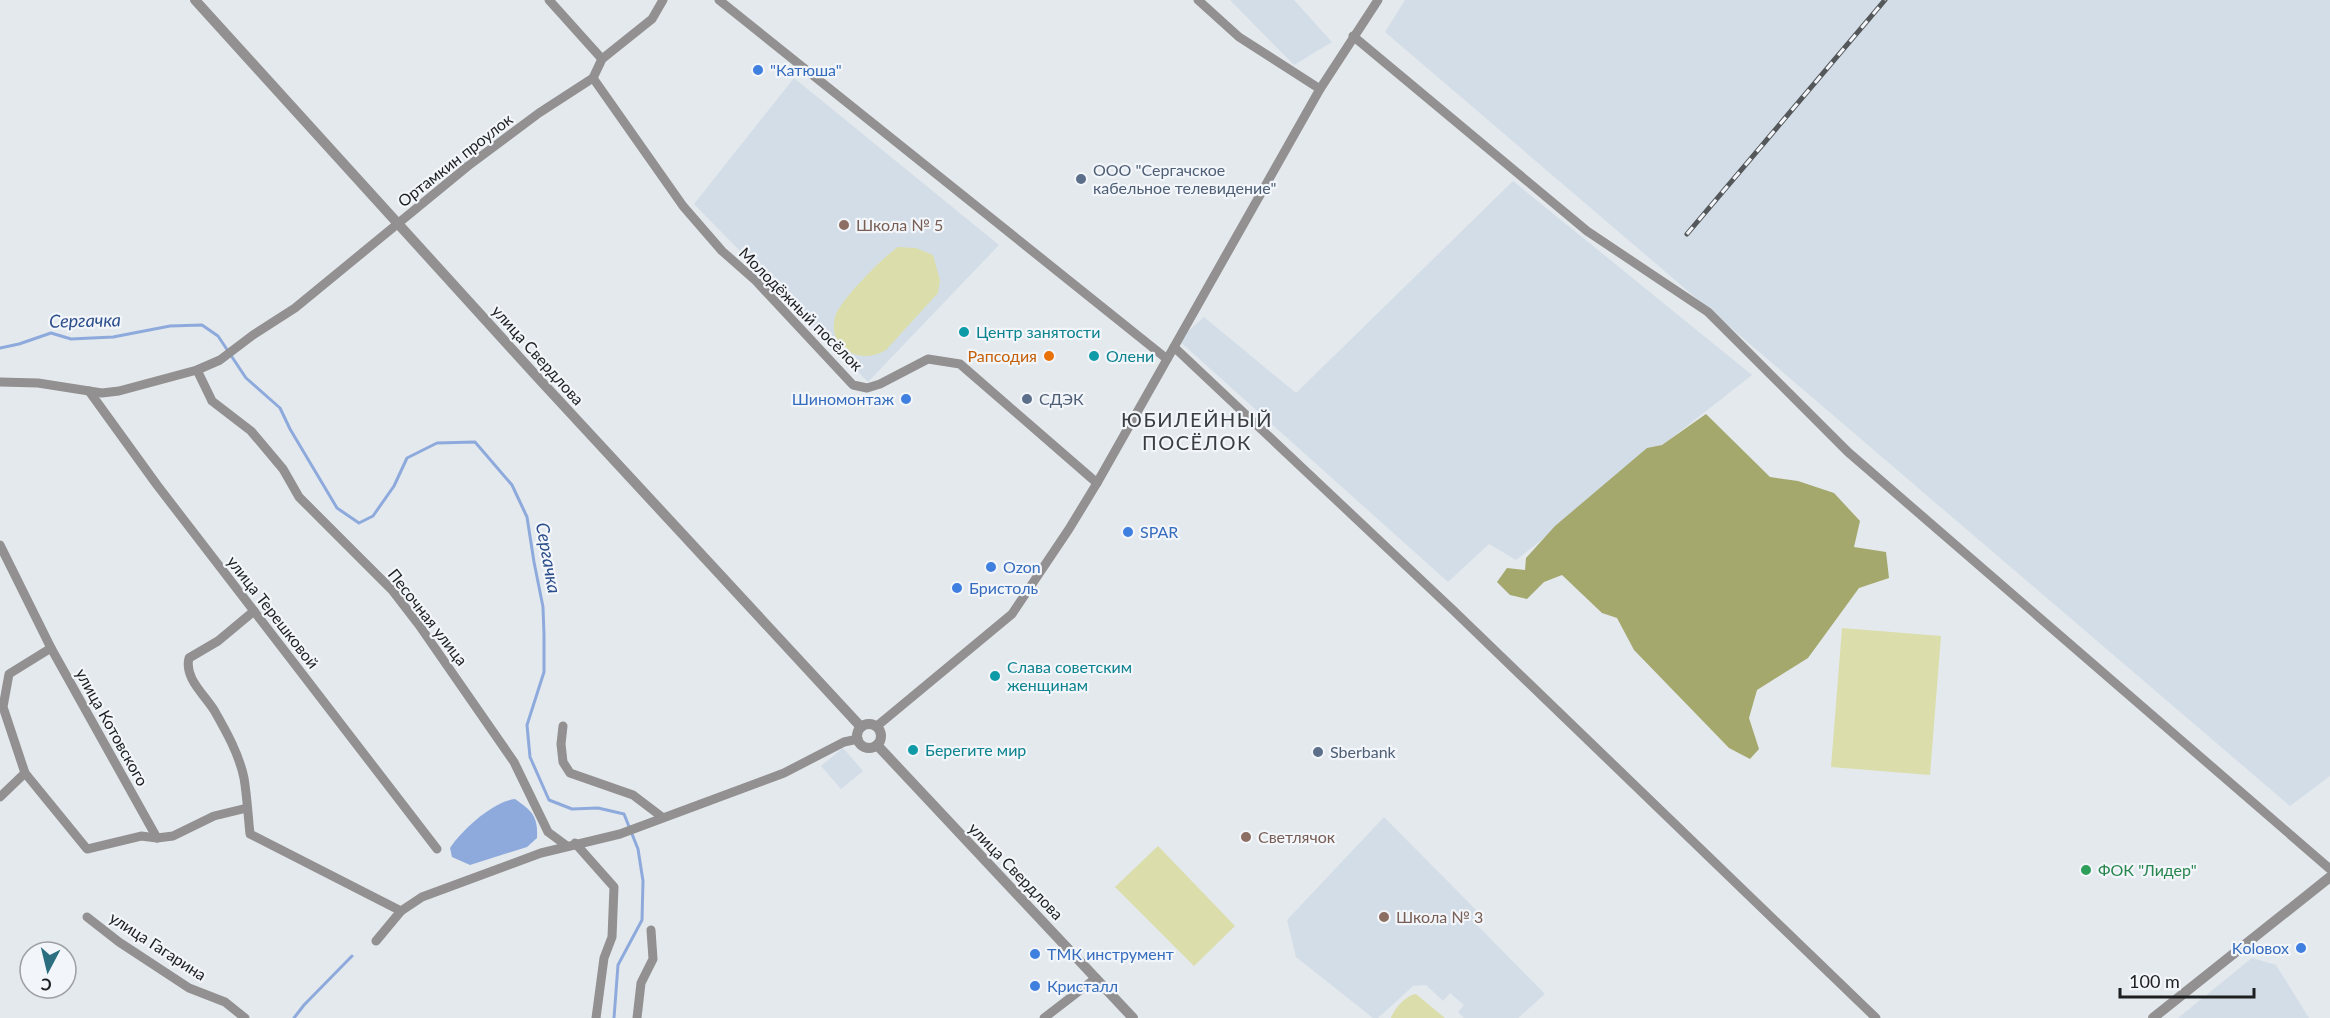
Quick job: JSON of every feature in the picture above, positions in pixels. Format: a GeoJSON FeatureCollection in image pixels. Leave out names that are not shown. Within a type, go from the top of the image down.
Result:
{"type":"FeatureCollection","features":[{"type":"Feature","properties":{"kind":"street","name":"улица Свердлова"},"geometry":{"type":"LineString","coordinates":[[195,0],[861,727]]}},
{"type":"Feature","properties":{"kind":"street"},"geometry":{"type":"LineString","coordinates":[[549,0],[602,59]]}},
{"type":"Feature","properties":{"kind":"street"},"geometry":{"type":"LineString","coordinates":[[593,78],[602,59],[652,19],[663,0]]}},
{"type":"Feature","properties":{"kind":"street"},"geometry":{"type":"LineString","coordinates":[[719,0],[1167,359]]}},
{"type":"Feature","properties":{"kind":"street"},"geometry":{"type":"LineString","coordinates":[[1198,0],[1239,37],[1320,89]]}},
{"type":"Feature","properties":{"kind":"street"},"geometry":{"type":"LineString","coordinates":[[877,726],[1012,614],[1069,530],[1320,89],[1378,0]]}},
{"type":"Feature","properties":{"kind":"street"},"geometry":{"type":"LineString","coordinates":[[1353,36],[1587,231],[1708,312],[1848,452],[2330,869]]}},
{"type":"Feature","properties":{"kind":"street","name":"Ортамкин проулок"},"geometry":{"type":"LineString","coordinates":[[0,382],[38,383],[102,393],[118,391],[197,370],[220,360],[295,308],[468,166],[539,113],[593,78]]}},
{"type":"Feature","properties":{"kind":"street","name":"Молодёжный посёлок"},"geometry":{"type":"LineString","coordinates":[[593,78],[683,206],[722,251],[756,281],[853,385],[867,388],[880,384],[928,359],[960,364],[1097,483]]}},
{"type":"Feature","properties":{"kind":"street"},"geometry":{"type":"LineString","coordinates":[[1174,347],[1453,610],[1876,1018]]}},
{"type":"Feature","properties":{"kind":"street","name":"Песочная улица"},"geometry":{"type":"LineString","coordinates":[[197,370],[212,401],[251,431],[283,468],[299,497],[392,590],[514,762],[548,832],[571,844],[614,887],[612,938],[604,958],[596,1018]]}},
{"type":"Feature","properties":{"kind":"street","name":"улица Терешковой"},"geometry":{"type":"LineString","coordinates":[[89,391],[157,485],[437,849]]}},
{"type":"Feature","properties":{"kind":"street","name":"улица Котовского"},"geometry":{"type":"LineString","coordinates":[[0,545],[51,648],[157,838]]}},
{"type":"Feature","properties":{"kind":"street"},"geometry":{"type":"LineString","coordinates":[[254,611],[218,641],[189,658],[187,666],[188,674],[214,710],[236,752],[244,777],[250,834],[401,911]]}},
{"type":"Feature","properties":{"kind":"street"},"geometry":{"type":"LineString","coordinates":[[51,648],[9,674],[3,707],[25,773],[87,849],[141,836],[157,838],[173,836],[214,816],[247,808]]}},
{"type":"Feature","properties":{"kind":"street"},"geometry":{"type":"LineString","coordinates":[[869,724],[877,726],[881,732],[881,739],[877,745],[870,748],[862,746],[858,739],[861,727],[869,724]]}},
{"type":"Feature","properties":{"kind":"street"},"geometry":{"type":"LineString","coordinates":[[563,726],[562,762],[570,773],[633,795],[662,817]]}},
{"type":"Feature","properties":{"kind":"street"},"geometry":{"type":"LineString","coordinates":[[376,941],[401,911],[422,897],[541,853],[620,834],[784,773],[844,742],[858,739]]}},
{"type":"Feature","properties":{"kind":"street","name":"улица Свердлова"},"geometry":{"type":"LineString","coordinates":[[877,745],[1132,1018]]}},
{"type":"Feature","properties":{"kind":"street"},"geometry":{"type":"LineString","coordinates":[[0,797],[25,773]]}},
{"type":"Feature","properties":{"kind":"street"},"geometry":{"type":"LineString","coordinates":[[2153,1018],[2330,877]]}},
{"type":"Feature","properties":{"kind":"street","name":"улица Гагарина"},"geometry":{"type":"LineString","coordinates":[[87,917],[119,942],[189,988],[225,1002],[245,1018]]}},
{"type":"Feature","properties":{"kind":"street"},"geometry":{"type":"LineString","coordinates":[[636,1018],[641,983],[653,958],[651,930]]}},
{"type":"Feature","properties":{"kind":"street"},"geometry":{"type":"LineString","coordinates":[[1044,1018],[1096,978]]}},
{"type":"Feature","properties":{"kind":"shaded area"},"geometry":{"type":"Polygon","coordinates":[[[1230,0],[1294,0],[1332,42],[1294,65],[1230,0]]]}},
{"type":"Feature","properties":{"kind":"shaded area"},"geometry":{"type":"Polygon","coordinates":[[[1405,0],[2330,0],[2330,776],[2290,806],[1385,32],[1405,0]]]}},
{"type":"Feature","properties":{"kind":"shaded area","name":"Школа № 5"},"geometry":{"type":"Polygon","coordinates":[[[794,78],[999,245],[868,382],[694,204],[794,78]]]}},
{"type":"Feature","properties":{"kind":"shaded area"},"geometry":{"type":"Polygon","coordinates":[[[1513,181],[1752,375],[1516,560],[1489,544],[1448,582],[1178,340],[1204,317],[1296,393],[1513,181]]]}},
{"type":"Feature","properties":{"kind":"shaded area"},"geometry":{"type":"Polygon","coordinates":[[[843,748],[863,771],[841,789],[821,766],[843,748]]]}},
{"type":"Feature","properties":{"kind":"shaded area","name":"Школа № 3"},"geometry":{"type":"Polygon","coordinates":[[[1384,817],[1481,915],[1476,924],[1545,994],[1518,1018],[1464,1018],[1458,1012],[1464,1005],[1450,993],[1443,1001],[1426,985],[1413,986],[1378,1018],[1373,1018],[1296,957],[1287,920],[1384,817]]]}},
{"type":"Feature","properties":{"kind":"shaded area"},"geometry":{"type":"Polygon","coordinates":[[[2252,958],[2276,965],[2309,1018],[2178,1018],[2252,958]]]}},
{"type":"Feature","properties":{"kind":"green space"},"geometry":{"type":"Polygon","coordinates":[[[898,247],[916,248],[933,255],[940,280],[938,293],[886,350],[866,356],[856,355],[841,345],[836,337],[835,317],[863,279],[898,247]]]}},
{"type":"Feature","properties":{"kind":"green space"},"geometry":{"type":"Polygon","coordinates":[[[1706,414],[1770,477],[1798,481],[1834,493],[1860,521],[1854,547],[1886,552],[1889,578],[1859,588],[1808,658],[1757,690],[1749,718],[1759,749],[1750,759],[1729,748],[1634,650],[1617,618],[1602,613],[1562,575],[1544,582],[1527,599],[1510,595],[1497,582],[1507,568],[1525,570],[1526,558],[1555,526],[1647,448],[1662,445],[1706,414]]]}},
{"type":"Feature","properties":{"kind":"green space"},"geometry":{"type":"Polygon","coordinates":[[[1842,628],[1941,636],[1930,775],[1831,767],[1842,628]]]}},
{"type":"Feature","properties":{"kind":"green space"},"geometry":{"type":"Polygon","coordinates":[[[1158,846],[1235,926],[1194,966],[1115,887],[1158,846]]]}},
{"type":"Feature","properties":{"kind":"green space"},"geometry":{"type":"Polygon","coordinates":[[[1416,994],[1445,1018],[1391,1018],[1401,1003],[1416,994]]]}},
{"type":"Feature","properties":{"kind":"water"},"geometry":{"type":"Polygon","coordinates":[[[515,799],[533,815],[537,838],[527,847],[470,865],[452,857],[450,848],[470,825],[497,805],[515,799]]]}},
{"type":"Feature","properties":{"kind":"waterway","name":"Сергачка"},"geometry":{"type":"LineString","coordinates":[[0,348],[51,333],[71,339],[113,337],[170,326],[202,325],[218,336],[246,378],[280,408],[337,508],[359,523],[373,516],[394,486],[407,458],[437,443],[475,442],[512,485],[527,517],[543,607],[544,672],[527,725],[530,757],[549,800],[572,809],[598,808],[624,814],[638,849],[643,881],[642,920],[618,965],[614,1018]]}},
{"type":"Feature","properties":{"kind":"waterway"},"geometry":{"type":"LineString","coordinates":[[294,1018],[352,956]]}},
{"type":"Feature","properties":{"kind":"railway"},"geometry":{"type":"LineString","coordinates":[[1687,234],[1885,0]]}},
{"type":"Feature","properties":{"kind":"place","name":"\"Катюша\""},"geometry":{"type":"Point","coordinates":[758,70]}},
{"type":"Feature","properties":{"kind":"place","name":"ООО \"Сергачское кабельное телевидение\""},"geometry":{"type":"Point","coordinates":[1081,179]}},
{"type":"Feature","properties":{"kind":"place","name":"Школа № 5"},"geometry":{"type":"Point","coordinates":[844,225]}},
{"type":"Feature","properties":{"kind":"place","name":"Центр занятости"},"geometry":{"type":"Point","coordinates":[964,332]}},
{"type":"Feature","properties":{"kind":"place","name":"Рапсодия"},"geometry":{"type":"Point","coordinates":[1049,356]}},
{"type":"Feature","properties":{"kind":"place","name":"Олени"},"geometry":{"type":"Point","coordinates":[1094,356]}},
{"type":"Feature","properties":{"kind":"place","name":"Шиномонтаж"},"geometry":{"type":"Point","coordinates":[906,399]}},
{"type":"Feature","properties":{"kind":"place","name":"СДЭК"},"geometry":{"type":"Point","coordinates":[1027,399]}},
{"type":"Feature","properties":{"kind":"place","name":"SPAR"},"geometry":{"type":"Point","coordinates":[1128,532]}},
{"type":"Feature","properties":{"kind":"place","name":"Ozon"},"geometry":{"type":"Point","coordinates":[991,567]}},
{"type":"Feature","properties":{"kind":"place","name":"Бристоль"},"geometry":{"type":"Point","coordinates":[957,588]}},
{"type":"Feature","properties":{"kind":"place","name":"Слава советским женщинам"},"geometry":{"type":"Point","coordinates":[995,676]}},
{"type":"Feature","properties":{"kind":"place","name":"Берегите мир"},"geometry":{"type":"Point","coordinates":[913,750]}},
{"type":"Feature","properties":{"kind":"place","name":"Sberbank"},"geometry":{"type":"Point","coordinates":[1318,752]}},
{"type":"Feature","properties":{"kind":"place","name":"Светлячок"},"geometry":{"type":"Point","coordinates":[1246,837]}},
{"type":"Feature","properties":{"kind":"place","name":"ФОК \"Лидер\""},"geometry":{"type":"Point","coordinates":[2086,870]}},
{"type":"Feature","properties":{"kind":"place","name":"Школа № 3"},"geometry":{"type":"Point","coordinates":[1384,917]}},
{"type":"Feature","properties":{"kind":"place","name":"Kоlовох"},"geometry":{"type":"Point","coordinates":[2301,948]}},
{"type":"Feature","properties":{"kind":"place","name":"ТМК инструмент"},"geometry":{"type":"Point","coordinates":[1035,954]}},
{"type":"Feature","properties":{"kind":"place","name":"Кристалл"},"geometry":{"type":"Point","coordinates":[1035,986]}},
{"type":"Feature","properties":{"kind":"district","name":"ЮБИЛЕЙНЫЙ ПОСЁЛОК"},"geometry":{"type":"Point","coordinates":[1197,432]}}]}
